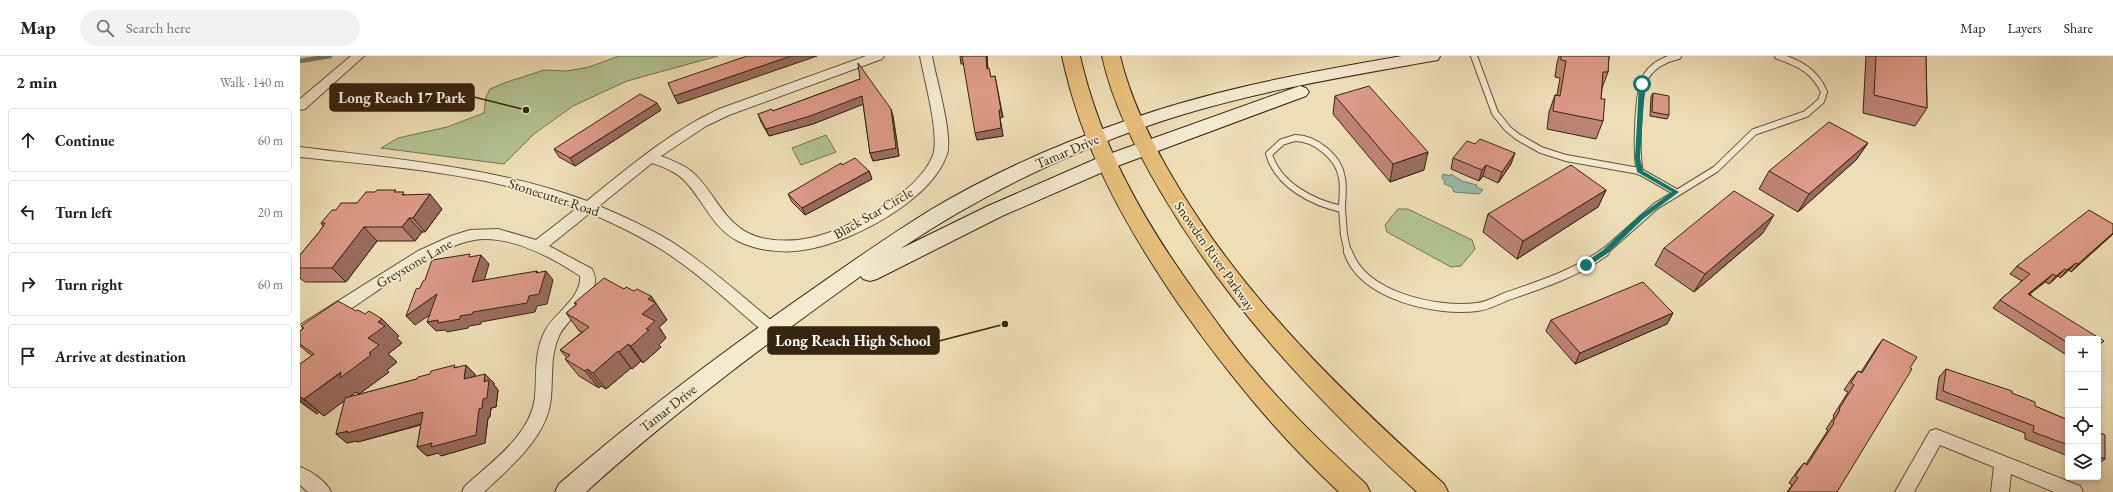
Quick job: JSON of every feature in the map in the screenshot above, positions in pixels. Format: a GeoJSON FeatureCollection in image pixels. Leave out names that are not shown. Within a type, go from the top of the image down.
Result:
{"type":"FeatureCollection","features":[{"type":"Feature","properties":{"kind":"main road"},"geometry":{"type":"LineString","coordinates":[[1071,56],[1074,73],[1094,139],[1126,207],[1157,255],[1230,359],[1286,422],[1357,492]]}},
{"type":"Feature","properties":{"kind":"main road","name":"Snowden River Parkway"},"geometry":{"type":"LineString","coordinates":[[1111,56],[1114,69],[1134,126],[1145,147],[1170,192],[1231,284],[1258,317],[1328,392],[1435,492]]}},
{"type":"Feature","properties":{"kind":"street"},"geometry":{"type":"LineString","coordinates":[[300,106],[358,56]]}},
{"type":"Feature","properties":{"kind":"street"},"geometry":{"type":"LineString","coordinates":[[538,247],[682,134],[724,112],[878,56]]}},
{"type":"Feature","properties":{"kind":"street","name":"Black Star Circle"},"geometry":{"type":"LineString","coordinates":[[651,158],[679,169],[688,177],[718,216],[741,236],[754,242],[791,245],[809,244],[830,238],[851,229],[913,192],[932,172],[938,162],[942,146],[926,56]]}},
{"type":"Feature","properties":{"kind":"street","name":"Tamar Drive"},"geometry":{"type":"LineString","coordinates":[[568,492],[651,421],[772,330],[858,268],[926,223],[978,192],[1032,165],[1094,139],[1192,107],[1253,91],[1432,56]]}},
{"type":"Feature","properties":{"kind":"street","name":"Tamar Drive"},"geometry":{"type":"LineString","coordinates":[[772,330],[866,275],[921,247],[994,211],[1105,163],[1145,147],[1328,83],[1400,62]]}},
{"type":"Feature","properties":{"kind":"street","name":"Stonecutter Road"},"geometry":{"type":"LineString","coordinates":[[300,152],[492,177],[526,185],[589,206],[668,248],[772,330]]}},
{"type":"Feature","properties":{"kind":"street","name":"Greystone Lane"},"geometry":{"type":"LineString","coordinates":[[300,333],[423,255],[466,235],[491,233],[511,236],[538,247],[587,273],[589,281],[587,289],[562,318],[547,343],[543,357],[543,401],[539,416],[522,444],[471,492]]}},
{"type":"Feature","properties":{"kind":"street"},"geometry":{"type":"LineString","coordinates":[[1904,492],[1936,436],[2074,492]]}},
{"type":"Feature","properties":{"kind":"street"},"geometry":{"type":"LineString","coordinates":[[2000,492],[2003,464]]}},
{"type":"Feature","properties":{"kind":"street"},"geometry":{"type":"LineString","coordinates":[[300,475],[322,492]]}},
{"type":"Feature","properties":{"kind":"lane"},"geometry":{"type":"LineString","coordinates":[[1474,56],[1484,79],[1491,107],[1508,130],[1540,149],[1590,164],[1640,172],[1676,192]]}},
{"type":"Feature","properties":{"kind":"lane"},"geometry":{"type":"LineString","coordinates":[[1640,172],[1638,158],[1642,84],[1645,76],[1657,63],[1678,56]]}},
{"type":"Feature","properties":{"kind":"lane"},"geometry":{"type":"LineString","coordinates":[[1342,209],[1312,201],[1297,191],[1271,162],[1269,154],[1273,148],[1289,138],[1307,139],[1322,148],[1341,171],[1342,209],[1347,249],[1351,261],[1358,271],[1370,281],[1387,292],[1421,303],[1451,307],[1479,307],[1562,277],[1586,265],[1616,243],[1641,217],[1676,192],[1714,171],[1755,131],[1807,112],[1821,103],[1824,92],[1817,77],[1801,64],[1778,56]]}},
{"type":"Feature","properties":{"kind":"green space"},"geometry":{"type":"Polygon","coordinates":[[[619,56],[718,56],[627,81],[573,106],[534,134],[504,164],[381,148],[398,138],[447,127],[484,113],[486,97],[490,89],[504,83],[544,70],[567,71],[589,67],[619,56]]]}},
{"type":"Feature","properties":{"kind":"green space"},"geometry":{"type":"Polygon","coordinates":[[[826,135],[836,152],[801,165],[792,148],[826,135]]]}},
{"type":"Feature","properties":{"kind":"green space"},"geometry":{"type":"Polygon","coordinates":[[[1398,209],[1408,209],[1472,240],[1475,249],[1461,266],[1451,267],[1387,232],[1385,225],[1398,209]]]}},
{"type":"Feature","properties":{"kind":"shaded area"},"geometry":{"type":"Polygon","coordinates":[[[1443,174],[1450,176],[1451,174],[1462,181],[1477,185],[1476,187],[1483,190],[1479,194],[1454,192],[1452,187],[1444,184],[1445,182],[1442,178],[1443,174]]]}},
{"type":"Feature","properties":{"kind":"building"},"geometry":{"type":"Polygon","coordinates":[[[747,56],[791,56],[674,96],[668,83],[747,56]]]}},
{"type":"Feature","properties":{"kind":"building"},"geometry":{"type":"Polygon","coordinates":[[[962,56],[986,56],[987,69],[989,68],[991,77],[995,76],[1001,110],[999,110],[1001,128],[975,133],[962,56]]]}},
{"type":"Feature","properties":{"kind":"building"},"geometry":{"type":"Polygon","coordinates":[[[1561,56],[1609,56],[1608,72],[1603,72],[1601,99],[1605,99],[1603,121],[1553,111],[1555,95],[1560,96],[1566,61],[1561,60],[1561,56]]]}},
{"type":"Feature","properties":{"kind":"building"},"geometry":{"type":"Polygon","coordinates":[[[1876,56],[1926,56],[1927,108],[1874,95],[1876,56]]]}},
{"type":"Feature","properties":{"kind":"building"},"geometry":{"type":"Polygon","coordinates":[[[858,63],[891,109],[896,148],[870,153],[862,96],[810,116],[766,129],[758,114],[772,109],[773,111],[860,79],[858,63]]]}},
{"type":"Feature","properties":{"kind":"building"},"geometry":{"type":"Polygon","coordinates":[[[1369,86],[1428,152],[1393,164],[1335,96],[1369,86]]]}},
{"type":"Feature","properties":{"kind":"building"},"geometry":{"type":"Polygon","coordinates":[[[1653,93],[1669,96],[1669,115],[1652,112],[1653,93]]]}},
{"type":"Feature","properties":{"kind":"building"},"geometry":{"type":"Polygon","coordinates":[[[640,94],[657,103],[570,158],[554,149],[640,94]]]}},
{"type":"Feature","properties":{"kind":"building"},"geometry":{"type":"Polygon","coordinates":[[[1829,122],[1868,143],[1809,194],[1769,171],[1829,122]]]}},
{"type":"Feature","properties":{"kind":"building"},"geometry":{"type":"Polygon","coordinates":[[[1480,139],[1515,153],[1502,172],[1486,165],[1482,170],[1453,158],[1467,141],[1475,144],[1480,139]]]}},
{"type":"Feature","properties":{"kind":"building"},"geometry":{"type":"Polygon","coordinates":[[[855,158],[869,171],[802,208],[788,194],[841,163],[842,165],[855,158]]]}},
{"type":"Feature","properties":{"kind":"building"},"geometry":{"type":"Polygon","coordinates":[[[1571,165],[1606,190],[1523,241],[1488,214],[1571,165]]]}},
{"type":"Feature","properties":{"kind":"building"},"geometry":{"type":"Polygon","coordinates":[[[377,190],[396,190],[394,192],[404,192],[402,195],[430,194],[413,218],[409,218],[402,227],[364,227],[332,268],[300,268],[300,255],[320,231],[325,223],[321,223],[332,210],[336,210],[341,203],[357,203],[366,192],[375,192],[377,190]]]}},
{"type":"Feature","properties":{"kind":"building"},"geometry":{"type":"Polygon","coordinates":[[[1734,191],[1774,215],[1705,274],[1664,248],[1734,191]]]}},
{"type":"Feature","properties":{"kind":"building"},"geometry":{"type":"Polygon","coordinates":[[[2089,210],[2113,224],[2113,233],[2078,264],[2076,263],[2067,270],[2065,269],[2056,276],[2053,274],[2028,294],[2096,336],[2065,336],[2065,341],[2000,300],[2030,274],[2017,266],[2089,210]]]}},
{"type":"Feature","properties":{"kind":"building"},"geometry":{"type":"Polygon","coordinates":[[[470,254],[469,257],[481,255],[472,282],[537,271],[536,273],[546,271],[539,294],[529,296],[527,303],[473,312],[472,314],[460,316],[460,319],[438,323],[438,320],[427,322],[437,294],[406,316],[416,289],[420,288],[425,280],[432,260],[470,254]]]}},
{"type":"Feature","properties":{"kind":"building"},"geometry":{"type":"Polygon","coordinates":[[[604,278],[624,289],[626,287],[634,291],[637,289],[651,296],[648,299],[656,303],[642,314],[655,321],[646,329],[649,330],[631,346],[628,344],[619,352],[618,351],[593,373],[587,369],[585,371],[565,359],[570,355],[560,350],[589,327],[566,313],[577,304],[574,303],[604,278]]]}},
{"type":"Feature","properties":{"kind":"building"},"geometry":{"type":"Polygon","coordinates":[[[1643,282],[1673,313],[1580,353],[1551,320],[1643,282]]]}},
{"type":"Feature","properties":{"kind":"building"},"geometry":{"type":"Polygon","coordinates":[[[338,301],[356,311],[358,310],[365,314],[369,311],[382,319],[378,322],[385,326],[368,338],[379,345],[369,353],[371,355],[340,378],[341,372],[304,399],[300,397],[300,364],[314,354],[300,344],[300,331],[304,328],[301,326],[338,301]]]}},
{"type":"Feature","properties":{"kind":"building"},"geometry":{"type":"Polygon","coordinates":[[[1883,339],[1917,357],[1910,368],[1912,369],[1837,492],[1788,492],[1798,478],[1795,476],[1804,463],[1807,465],[1834,423],[1833,422],[1840,410],[1839,409],[1854,385],[1851,383],[1858,371],[1862,373],[1883,339]]]}},
{"type":"Feature","properties":{"kind":"building"},"geometry":{"type":"Polygon","coordinates":[[[455,365],[454,368],[466,365],[464,379],[485,374],[484,382],[489,380],[487,398],[483,399],[482,408],[479,409],[476,435],[431,447],[432,443],[417,447],[423,412],[347,433],[348,431],[336,434],[345,398],[417,379],[418,377],[430,374],[431,371],[455,365]]]}},
{"type":"Feature","properties":{"kind":"building"},"geometry":{"type":"Polygon","coordinates":[[[1946,369],[2012,391],[2012,393],[2035,402],[2035,406],[2065,419],[2065,444],[2033,432],[2034,426],[1943,391],[1946,369]]]}},
{"type":"Feature","properties":{"kind":"building"},"geometry":{"type":"Polygon","coordinates":[[[2101,433],[2105,435],[2105,459],[2101,457],[2101,433]]]}},
{"type":"Feature","properties":{"kind":"waterway"},"geometry":{"type":"LineString","coordinates":[[300,61],[330,56]]}},
{"type":"Feature","properties":{"kind":"place","name":"Long Reach 17 Park"},"geometry":{"type":"Point","coordinates":[526,110]}},
{"type":"Feature","properties":{"kind":"place","name":"Long Reach High School"},"geometry":{"type":"Point","coordinates":[1005,324]}},
{"type":"Feature","properties":{"kind":"route"},"geometry":{"type":"LineString","coordinates":[[1586,265],[1606,252],[1626,234],[1641,217],[1676,192],[1640,172],[1638,158],[1642,84]]}}]}
